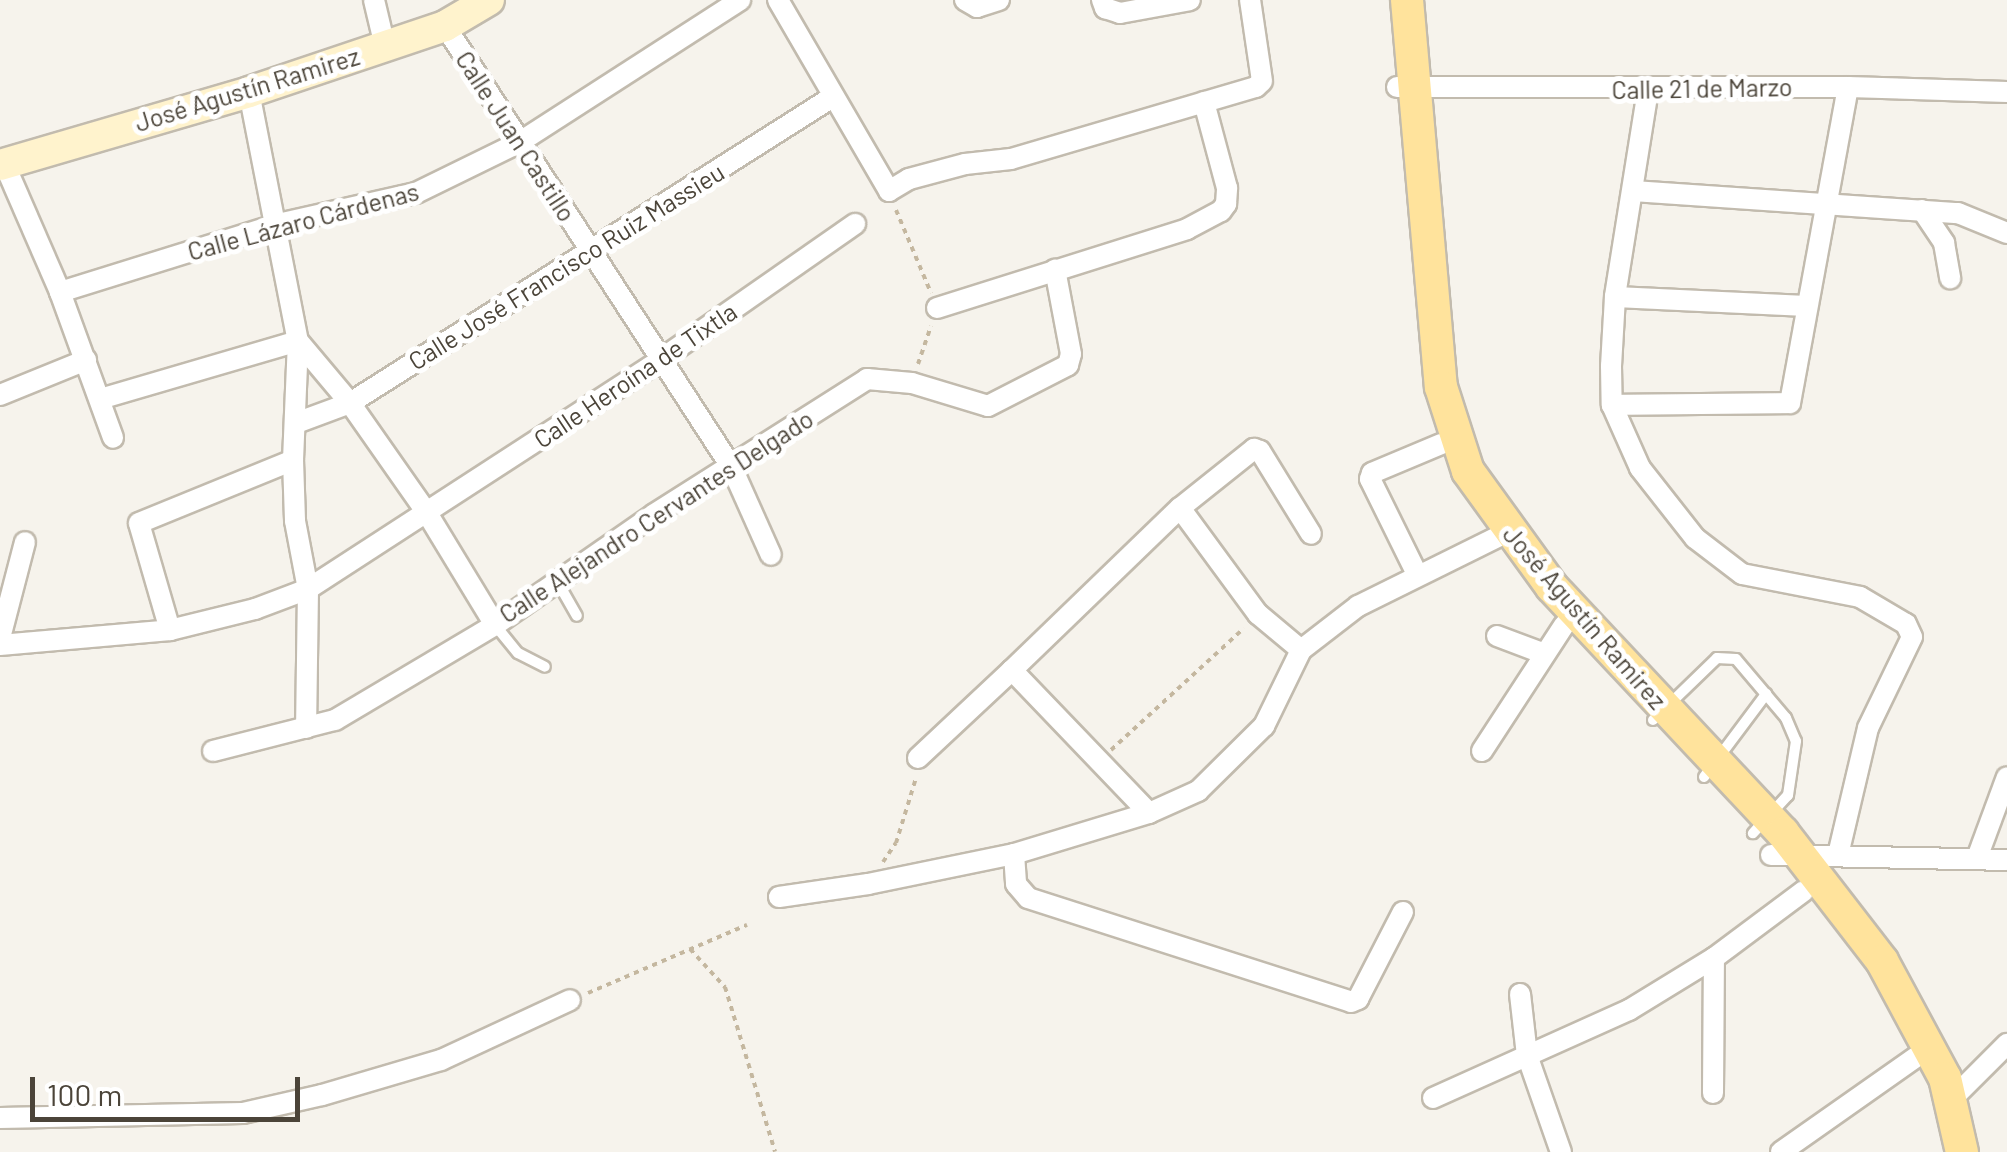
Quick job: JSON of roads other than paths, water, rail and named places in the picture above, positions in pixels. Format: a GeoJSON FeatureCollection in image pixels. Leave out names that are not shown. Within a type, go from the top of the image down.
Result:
{"type":"FeatureCollection","features":[{"type":"Feature","properties":{"kind":"main road","name":"José Agustín Ramirez"},"geometry":{"type":"LineString","coordinates":[[1393,0],[1407,86],[1440,387],[1468,471],[1502,536],[1552,587],[1659,715],[1882,961],[1925,1035],[1952,1099],[1962,1152]]}},
{"type":"Feature","properties":{"kind":"main road","name":"José Agustín Ramirez"},"geometry":{"type":"LineString","coordinates":[[1407,0],[1407,86],[1424,389],[1441,444],[1564,625],[1659,715]]}},
{"type":"Feature","properties":{"kind":"main road","name":"José Agustín Ramirez"},"geometry":{"type":"LineString","coordinates":[[1772,840],[1804,891],[1862,964],[1916,1057],[1929,1086],[1945,1152]]}},
{"type":"Feature","properties":{"kind":"street"},"geometry":{"type":"LineString","coordinates":[[374,0],[385,46]]}},
{"type":"Feature","properties":{"kind":"street","name":"José Agustín Ramirez"},"geometry":{"type":"LineString","coordinates":[[2,164],[250,92],[444,26],[489,0]]}},
{"type":"Feature","properties":{"kind":"street","name":"Calle Lázaro Cárdenas"},"geometry":{"type":"LineString","coordinates":[[60,292],[278,224],[416,193],[520,142],[740,0]]}},
{"type":"Feature","properties":{"kind":"street"},"geometry":{"type":"LineString","coordinates":[[778,0],[831,98],[889,191],[910,179],[965,164],[1011,159],[1256,86],[1262,80],[1250,0]]}},
{"type":"Feature","properties":{"kind":"street"},"geometry":{"type":"LineString","coordinates":[[966,0],[977,7],[999,0]]}},
{"type":"Feature","properties":{"kind":"street"},"geometry":{"type":"LineString","coordinates":[[1102,0],[1105,8],[1120,13],[1190,0]]}},
{"type":"Feature","properties":{"kind":"street","name":"Calle Juan Castillo"},"geometry":{"type":"LineString","coordinates":[[444,26],[732,468],[771,555]]}},
{"type":"Feature","properties":{"kind":"street","name":"Calle 21 de Marzo"},"geometry":{"type":"LineString","coordinates":[[1407,86],[1648,90],[1848,86],[2007,92]]}},
{"type":"Feature","properties":{"kind":"street"},"geometry":{"type":"LineString","coordinates":[[1612,405],[1790,403],[1848,86]]}},
{"type":"Feature","properties":{"kind":"street"},"geometry":{"type":"LineString","coordinates":[[1648,90],[1615,297],[1612,405],[1640,468],[1695,538],[1742,574],[1860,597],[1906,624],[1912,637],[1868,728],[1838,855]]}},
{"type":"Feature","properties":{"kind":"street"},"geometry":{"type":"LineString","coordinates":[[250,92],[298,342],[295,521],[308,589],[306,728]]}},
{"type":"Feature","properties":{"kind":"street","name":"Calle José Francisco Ruiz Massieu"},"geometry":{"type":"LineString","coordinates":[[296,423],[350,402],[831,98]]}},
{"type":"Feature","properties":{"kind":"street"},"geometry":{"type":"LineString","coordinates":[[937,308],[1187,228],[1221,211],[1226,204],[1227,188],[1204,102]]}},
{"type":"Feature","properties":{"kind":"street"},"geometry":{"type":"LineString","coordinates":[[2,164],[60,292],[113,438]]}},
{"type":"Feature","properties":{"kind":"street"},"geometry":{"type":"LineString","coordinates":[[1633,192],[1958,212],[2007,233]]}},
{"type":"Feature","properties":{"kind":"street"},"geometry":{"type":"LineString","coordinates":[[1922,210],[1944,243],[1950,278]]}},
{"type":"Feature","properties":{"kind":"street","name":"Calle Heroína de Tixtla"},"geometry":{"type":"LineString","coordinates":[[0,642],[170,630],[308,589],[660,360],[855,224]]}},
{"type":"Feature","properties":{"kind":"street","name":"Calle Alejandro Cervantes Delgado"},"geometry":{"type":"LineString","coordinates":[[298,342],[350,402],[428,513],[494,626],[556,580],[867,379],[912,383],[988,406],[1068,365],[1071,354],[1055,269]]}},
{"type":"Feature","properties":{"kind":"street"},"geometry":{"type":"LineString","coordinates":[[1615,297],[1807,306]]}},
{"type":"Feature","properties":{"kind":"street"},"geometry":{"type":"LineString","coordinates":[[100,399],[298,342]]}},
{"type":"Feature","properties":{"kind":"street"},"geometry":{"type":"LineString","coordinates":[[0,395],[86,360]]}},
{"type":"Feature","properties":{"kind":"street"},"geometry":{"type":"LineString","coordinates":[[1417,574],[1370,479],[1372,474],[1441,444]]}},
{"type":"Feature","properties":{"kind":"street"},"geometry":{"type":"LineString","coordinates":[[918,758],[1180,508],[1254,449],[1260,450],[1312,534]]}},
{"type":"Feature","properties":{"kind":"street"},"geometry":{"type":"LineString","coordinates":[[170,630],[139,523],[294,460]]}},
{"type":"Feature","properties":{"kind":"street"},"geometry":{"type":"LineString","coordinates":[[1180,508],[1258,614],[1302,650]]}},
{"type":"Feature","properties":{"kind":"street"},"geometry":{"type":"LineString","coordinates":[[778,896],[868,884],[1014,854],[1150,813],[1198,791],[1264,726],[1302,650],[1358,606],[1502,536]]}},
{"type":"Feature","properties":{"kind":"street"},"geometry":{"type":"LineString","coordinates":[[0,642],[25,542]]}},
{"type":"Feature","properties":{"kind":"street"},"geometry":{"type":"LineString","coordinates":[[1482,751],[1542,652],[1564,625]]}},
{"type":"Feature","properties":{"kind":"street"},"geometry":{"type":"LineString","coordinates":[[213,751],[336,720],[494,626]]}},
{"type":"Feature","properties":{"kind":"street"},"geometry":{"type":"LineString","coordinates":[[1497,636],[1542,652]]}},
{"type":"Feature","properties":{"kind":"street"},"geometry":{"type":"LineString","coordinates":[[1012,670],[1150,813]]}},
{"type":"Feature","properties":{"kind":"street"},"geometry":{"type":"LineString","coordinates":[[1977,858],[2007,777]]}},
{"type":"Feature","properties":{"kind":"street"},"geometry":{"type":"LineString","coordinates":[[1772,840],[1838,855],[2007,860]]}},
{"type":"Feature","properties":{"kind":"street"},"geometry":{"type":"LineString","coordinates":[[1014,854],[1016,884],[1028,898],[1351,1002],[1358,999],[1403,912]]}},
{"type":"Feature","properties":{"kind":"street"},"geometry":{"type":"LineString","coordinates":[[1433,1098],[1629,1010],[1714,958],[1804,891]]}},
{"type":"Feature","properties":{"kind":"street"},"geometry":{"type":"LineString","coordinates":[[1713,1093],[1714,958]]}},
{"type":"Feature","properties":{"kind":"street"},"geometry":{"type":"LineString","coordinates":[[1520,994],[1528,1055],[1561,1152]]}},
{"type":"Feature","properties":{"kind":"street"},"geometry":{"type":"LineString","coordinates":[[0,1118],[243,1113],[322,1096],[441,1060],[570,1000]]}},
{"type":"Feature","properties":{"kind":"street"},"geometry":{"type":"LineString","coordinates":[[1952,1099],[2007,1044]]}},
{"type":"Feature","properties":{"kind":"street"},"geometry":{"type":"LineString","coordinates":[[1781,1152],[1916,1057]]}},
{"type":"Feature","properties":{"kind":"lane"},"geometry":{"type":"LineString","coordinates":[[556,580],[577,616]]}},
{"type":"Feature","properties":{"kind":"lane"},"geometry":{"type":"LineString","coordinates":[[494,626],[518,653],[545,668]]}},
{"type":"Feature","properties":{"kind":"lane"},"geometry":{"type":"LineString","coordinates":[[1659,715],[1717,658],[1725,655],[1736,660],[1786,718],[1796,740],[1788,795],[1772,840]]}},
{"type":"Feature","properties":{"kind":"lane"},"geometry":{"type":"LineString","coordinates":[[1708,768],[1766,694]]}}]}
